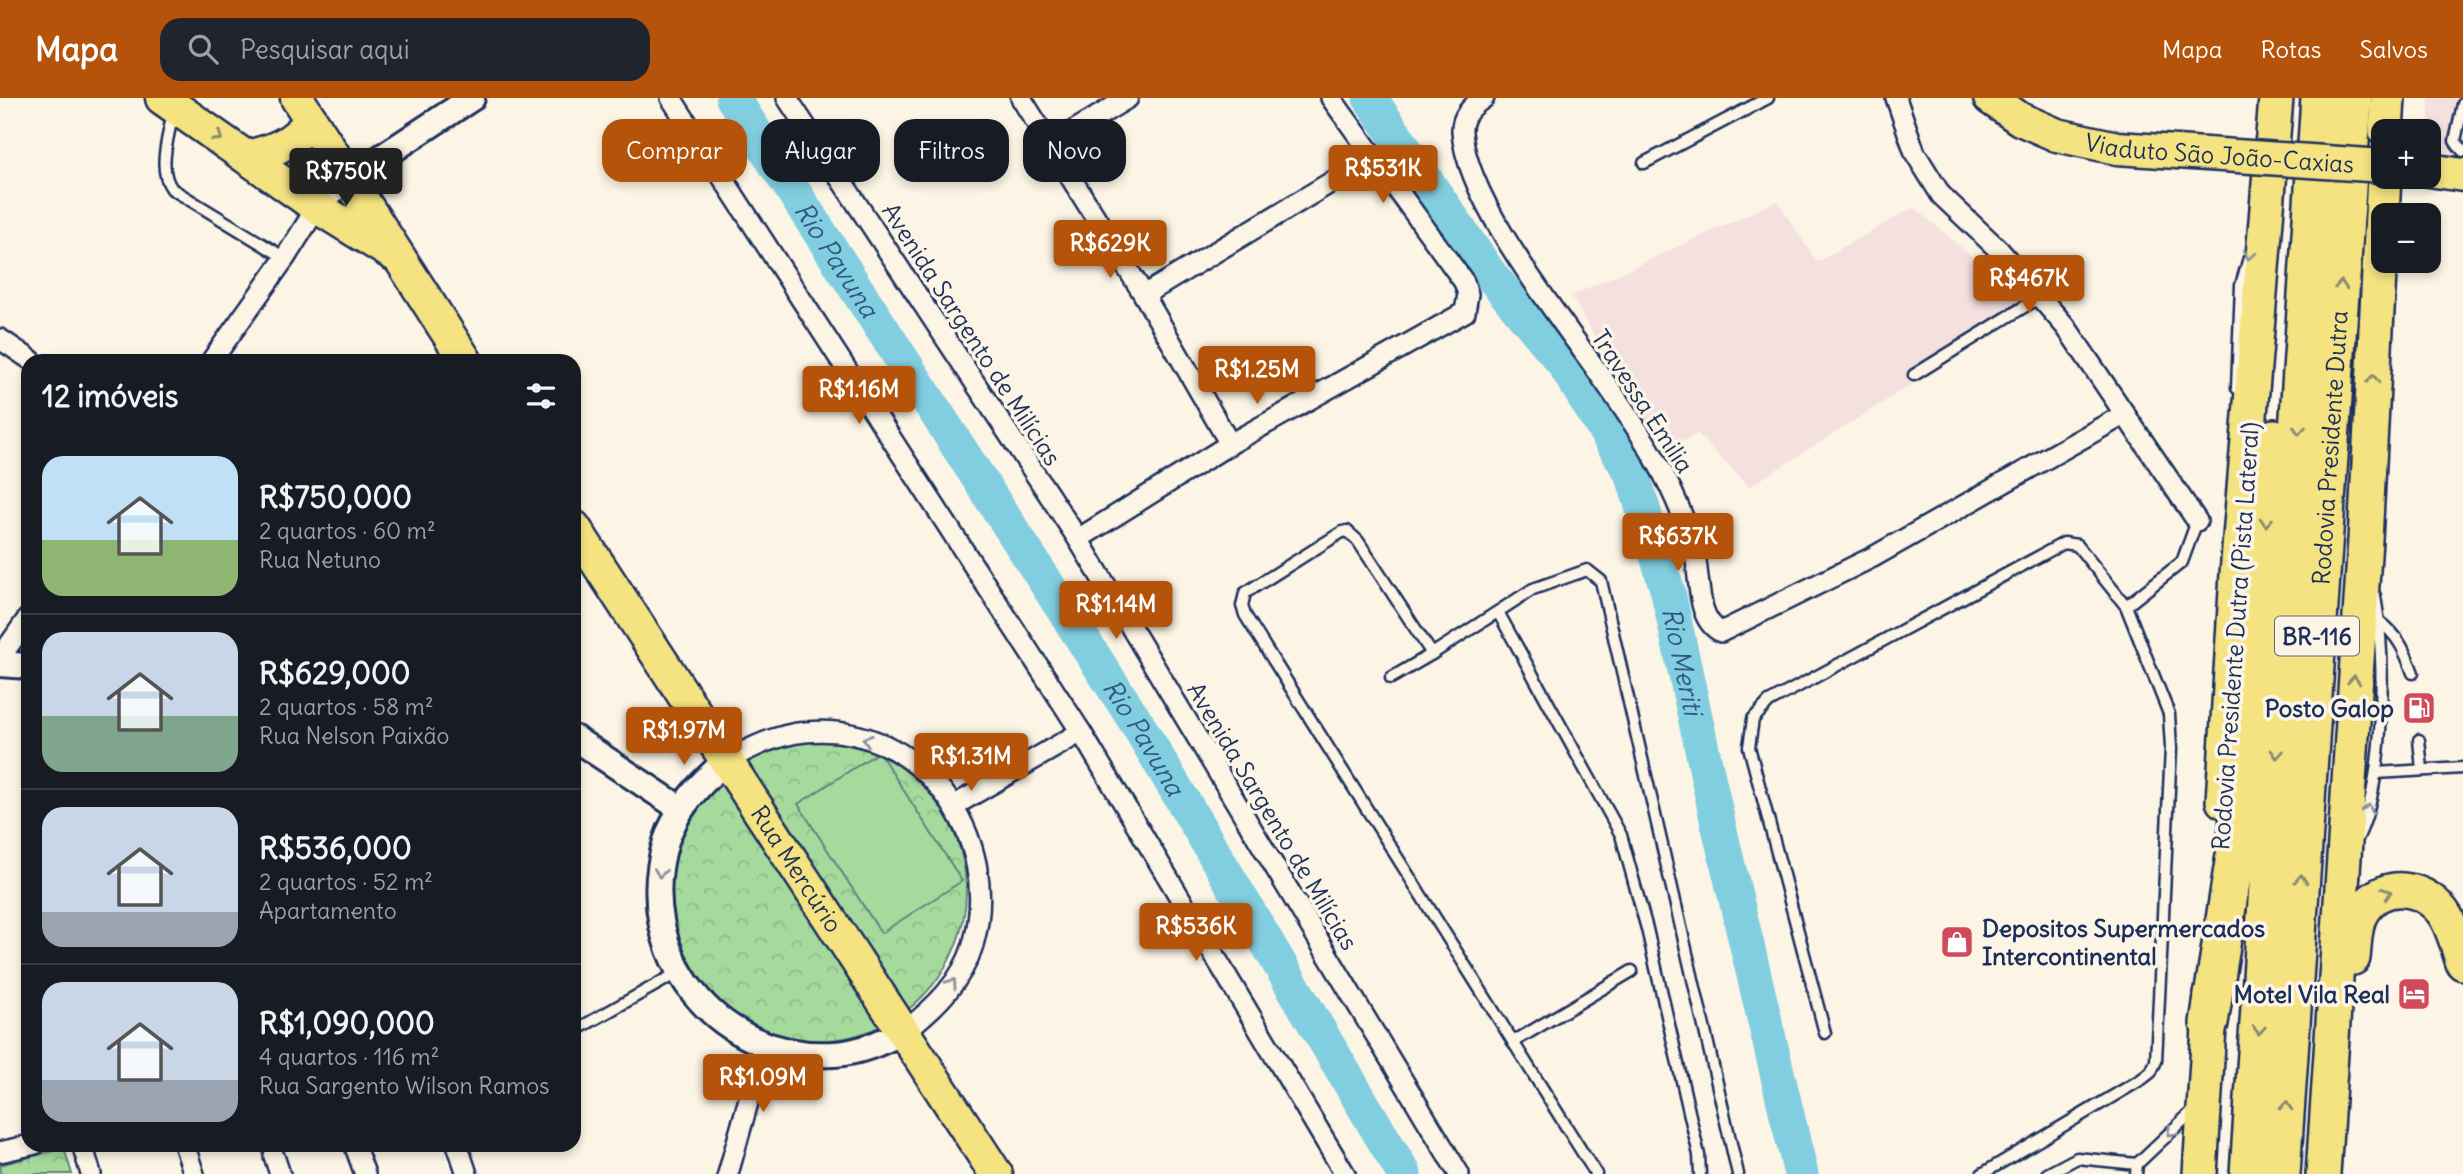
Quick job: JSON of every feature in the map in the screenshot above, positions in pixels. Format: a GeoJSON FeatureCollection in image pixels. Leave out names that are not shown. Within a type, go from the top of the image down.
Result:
{"type":"FeatureCollection","features":[{"type":"Feature","properties":{"kind":"highway","name":"Rodovia Presidente Dutra (Pista Lateral)"},"geometry":{"type":"LineString","coordinates":[[2200,1174],[2244,495],[2276,98]]}},
{"type":"Feature","properties":{"kind":"highway","name":"Rodovia Presidente Dutra"},"geometry":{"type":"LineString","coordinates":[[2249,1174],[2320,98]]}},
{"type":"Feature","properties":{"kind":"highway","name":"Rodovia Presidente Dutra"},"geometry":{"type":"LineString","coordinates":[[2281,1174],[2353,98]]}},
{"type":"Feature","properties":{"kind":"highway"},"geometry":{"type":"LineString","coordinates":[[2387,119],[2388,98]]}},
{"type":"Feature","properties":{"kind":"highway","name":"BR-116"},"geometry":{"type":"LineString","coordinates":[[2323,1174],[2340,872],[2365,540],[2383,189]]}},
{"type":"Feature","properties":{"kind":"highway"},"geometry":{"type":"LineString","coordinates":[[2210,1023],[2236,849],[2286,301],[2311,239]]}},
{"type":"Feature","properties":{"kind":"highway"},"geometry":{"type":"LineString","coordinates":[[2328,1090],[2344,1044],[2358,920],[2377,895],[2397,889],[2423,894],[2445,916],[2463,963]]}},
{"type":"Feature","properties":{"kind":"main road","name":"Viaduto São João-Caxias"},"geometry":{"type":"LineString","coordinates":[[1990,98],[2021,119],[2057,135],[2117,148],[2371,165]]}},
{"type":"Feature","properties":{"kind":"main road"},"geometry":{"type":"LineString","coordinates":[[168,102],[317,207],[398,257]]}},
{"type":"Feature","properties":{"kind":"main road"},"geometry":{"type":"LineString","coordinates":[[246,157],[280,148],[304,109],[461,354]]}},
{"type":"Feature","properties":{"kind":"main road"},"geometry":{"type":"LineString","coordinates":[[2441,172],[2463,175]]}},
{"type":"Feature","properties":{"kind":"main road","name":"Rua Mercúrio"},"geometry":{"type":"LineString","coordinates":[[581,538],[996,1174]]}},
{"type":"Feature","properties":{"kind":"street"},"geometry":{"type":"LineString","coordinates":[[216,354],[285,258],[317,207],[348,179],[472,98]]}},
{"type":"Feature","properties":{"kind":"street"},"geometry":{"type":"LineString","coordinates":[[671,98],[1081,732],[1345,1174]]}},
{"type":"Feature","properties":{"kind":"street","name":"Avenida Sargento de Milícias"},"geometry":{"type":"LineString","coordinates":[[787,98],[1078,539],[1459,1174]]}},
{"type":"Feature","properties":{"kind":"street"},"geometry":{"type":"LineString","coordinates":[[1021,98],[1034,119]]}},
{"type":"Feature","properties":{"kind":"street"},"geometry":{"type":"LineString","coordinates":[[1093,119],[1128,98]]}},
{"type":"Feature","properties":{"kind":"street"},"geometry":{"type":"LineString","coordinates":[[1078,539],[1230,444],[1465,312],[1468,302],[1464,282],[1331,98]]}},
{"type":"Feature","properties":{"kind":"street","name":"Travessa Emilia"},"geometry":{"type":"LineString","coordinates":[[1483,98],[1466,114],[1462,130],[1467,155],[1485,198],[1507,240],[1644,438],[1665,475],[1695,553],[1705,615],[1711,627],[1721,632],[1873,557],[2125,414]]}},
{"type":"Feature","properties":{"kind":"street"},"geometry":{"type":"LineString","coordinates":[[1896,98],[1915,153],[1941,195],[1999,250],[2066,327],[2197,521]]}},
{"type":"Feature","properties":{"kind":"street"},"geometry":{"type":"LineString","coordinates":[[1144,295],[1373,157]]}},
{"type":"Feature","properties":{"kind":"street"},"geometry":{"type":"LineString","coordinates":[[1073,182],[1144,295],[1230,444]]}},
{"type":"Feature","properties":{"kind":"street"},"geometry":{"type":"LineString","coordinates":[[0,338],[23,354]]}},
{"type":"Feature","properties":{"kind":"street"},"geometry":{"type":"LineString","coordinates":[[0,657],[21,628]]}},
{"type":"Feature","properties":{"kind":"street"},"geometry":{"type":"LineString","coordinates":[[0,664],[21,666]]}},
{"type":"Feature","properties":{"kind":"street"},"geometry":{"type":"LineString","coordinates":[[806,732],[850,734],[891,748],[927,772],[955,805],[971,838],[980,874],[980,911],[972,947],[956,980],[933,1009],[905,1031],[872,1047],[836,1054],[799,1054],[764,1045],[738,1033],[715,1016],[695,996],[679,972],[665,940],[659,906],[659,872],[667,839],[681,809],[701,783],[726,761],[764,741],[806,732]]}},
{"type":"Feature","properties":{"kind":"street"},"geometry":{"type":"LineString","coordinates":[[955,805],[1081,732]]}},
{"type":"Feature","properties":{"kind":"street"},"geometry":{"type":"LineString","coordinates":[[581,743],[681,809]]}},
{"type":"Feature","properties":{"kind":"street"},"geometry":{"type":"LineString","coordinates":[[728,1174],[764,1045]]}},
{"type":"Feature","properties":{"kind":"street"},"geometry":{"type":"LineString","coordinates":[[0,1152],[21,1147]]}},
{"type":"Feature","properties":{"kind":"street"},"geometry":{"type":"LineString","coordinates":[[84,1152],[91,1174]]}},
{"type":"Feature","properties":{"kind":"street"},"geometry":{"type":"LineString","coordinates":[[187,1152],[194,1174]]}},
{"type":"Feature","properties":{"kind":"street"},"geometry":{"type":"LineString","coordinates":[[357,1152],[365,1174]]}},
{"type":"Feature","properties":{"kind":"street"},"geometry":{"type":"LineString","coordinates":[[460,1152],[467,1174]]}},
{"type":"Feature","properties":{"kind":"lane"},"geometry":{"type":"LineString","coordinates":[[1644,163],[1768,98]]}},
{"type":"Feature","properties":{"kind":"lane"},"geometry":{"type":"LineString","coordinates":[[168,102],[164,164],[166,181],[172,188],[285,258]]}},
{"type":"Feature","properties":{"kind":"lane"},"geometry":{"type":"LineString","coordinates":[[2463,104],[2455,141],[2463,151]]}},
{"type":"Feature","properties":{"kind":"lane"},"geometry":{"type":"LineString","coordinates":[[1914,375],[2040,297]]}},
{"type":"Feature","properties":{"kind":"lane"},"geometry":{"type":"LineString","coordinates":[[2126,606],[2182,562],[2197,521]]}},
{"type":"Feature","properties":{"kind":"lane"},"geometry":{"type":"LineString","coordinates":[[1432,654],[1358,541],[1347,531],[1278,571],[1242,598],[1245,615],[1596,1174]]}},
{"type":"Feature","properties":{"kind":"lane"},"geometry":{"type":"LineString","coordinates":[[2340,872],[2366,819],[2376,773],[2379,621],[2365,540]]}},
{"type":"Feature","properties":{"kind":"lane"},"geometry":{"type":"LineString","coordinates":[[1825,1033],[1749,747],[1753,719],[1769,702],[2064,543],[2077,545],[2126,606],[2169,714],[2171,729],[2156,1061],[2151,1072],[2142,1079],[1982,1174]]}},
{"type":"Feature","properties":{"kind":"lane"},"geometry":{"type":"LineString","coordinates":[[1391,678],[1533,589],[1587,570],[1601,581],[1738,1174]]}},
{"type":"Feature","properties":{"kind":"lane"},"geometry":{"type":"LineString","coordinates":[[1498,612],[1621,835],[1647,929],[1699,1154],[1700,1174]]}},
{"type":"Feature","properties":{"kind":"lane"},"geometry":{"type":"LineString","coordinates":[[2379,621],[2393,631],[2404,648],[2413,673]]}},
{"type":"Feature","properties":{"kind":"lane"},"geometry":{"type":"LineString","coordinates":[[2419,740],[2422,769]]}},
{"type":"Feature","properties":{"kind":"lane"},"geometry":{"type":"LineString","coordinates":[[2376,773],[2463,768]]}},
{"type":"Feature","properties":{"kind":"lane"},"geometry":{"type":"LineString","coordinates":[[1513,1042],[1632,971]]}},
{"type":"Feature","properties":{"kind":"lane"},"geometry":{"type":"LineString","coordinates":[[581,1027],[679,972]]}},
{"type":"Feature","properties":{"kind":"lane"},"geometry":{"type":"LineString","coordinates":[[2047,1174],[2077,1158],[2136,1169],[2205,1100]]}},
{"type":"Feature","properties":{"kind":"shaded area"},"geometry":{"type":"Polygon","coordinates":[[[2429,98],[2463,98],[2463,163],[2441,157],[2441,119],[2429,119],[2429,98]]]}},
{"type":"Feature","properties":{"kind":"shaded area"},"geometry":{"type":"Polygon","coordinates":[[[1777,201],[1817,262],[1914,207],[2032,308],[1749,487],[1698,434],[1670,447],[1652,434],[1571,296],[1777,201]]]}},
{"type":"Feature","properties":{"kind":"green space"},"geometry":{"type":"Polygon","coordinates":[[[801,741],[831,741],[860,747],[887,758],[911,775],[932,796],[955,833],[966,876],[960,935],[949,962],[932,986],[911,1007],[887,1024],[860,1035],[831,1041],[801,1041],[772,1035],[745,1024],[721,1007],[700,986],[683,962],[672,935],[666,906],[666,876],[672,847],[683,820],[700,796],[721,775],[745,758],[772,747],[801,741]]]}},
{"type":"Feature","properties":{"kind":"green space"},"geometry":{"type":"Polygon","coordinates":[[[879,752],[962,881],[881,933],[798,804],[879,752]]]}},
{"type":"Feature","properties":{"kind":"green space"},"geometry":{"type":"Polygon","coordinates":[[[49,1152],[65,1152],[72,1174],[0,1174],[0,1165],[49,1152]]]}},
{"type":"Feature","properties":{"kind":"waterway","name":"Rio Pavuna"},"geometry":{"type":"LineString","coordinates":[[733,98],[1138,725],[1404,1174]]}},
{"type":"Feature","properties":{"kind":"waterway","name":"Rio Meriti"},"geometry":{"type":"LineString","coordinates":[[1370,98],[1489,273],[1563,362],[1633,476],[1668,592],[1718,823],[1801,1174]]}},
{"type":"Feature","properties":{"kind":"place","name":"Posto Galop"},"geometry":{"type":"Point","coordinates":[2419,708]}},
{"type":"Feature","properties":{"kind":"place","name":"Depositos Supermercados Intercontinental"},"geometry":{"type":"Point","coordinates":[1957,942]}},
{"type":"Feature","properties":{"kind":"place","name":"Motel Vila Real"},"geometry":{"type":"Point","coordinates":[2414,994]}}]}
